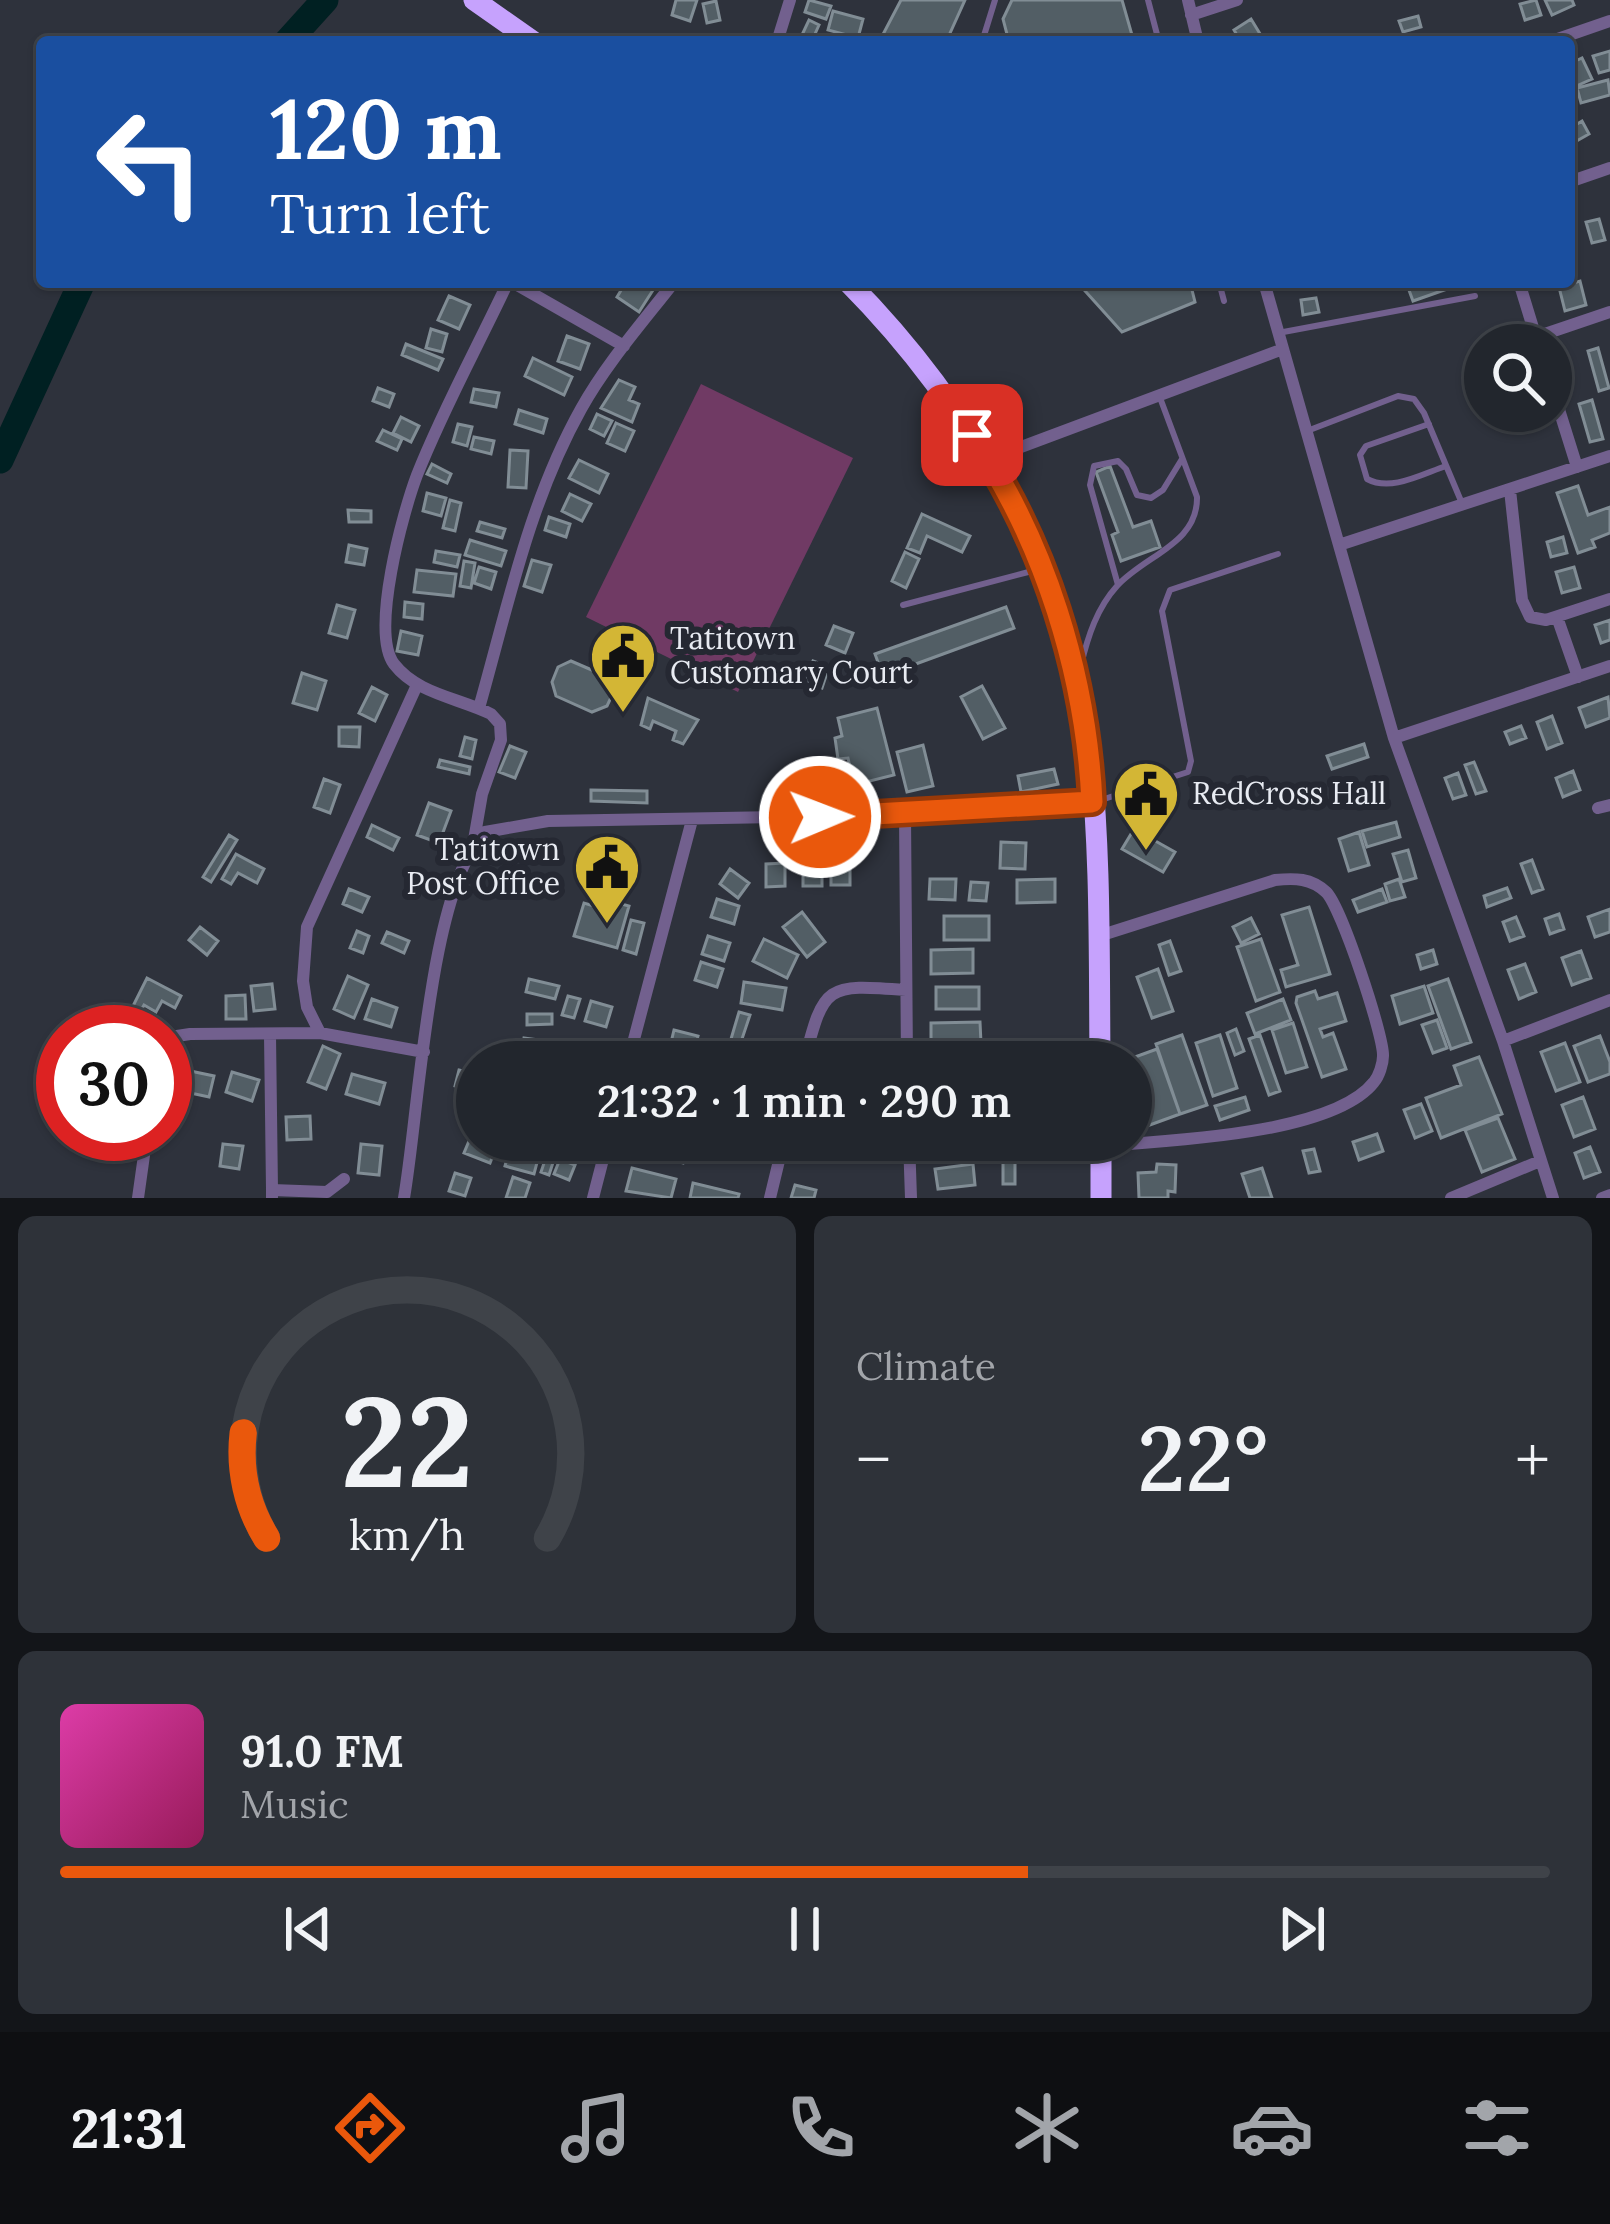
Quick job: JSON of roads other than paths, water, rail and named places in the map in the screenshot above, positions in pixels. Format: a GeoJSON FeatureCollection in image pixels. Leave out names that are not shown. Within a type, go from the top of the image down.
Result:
{"type":"FeatureCollection","features":[{"type":"Feature","properties":{"kind":"highway"},"geometry":{"type":"LineString","coordinates":[[475,0],[525,36]]}},
{"type":"Feature","properties":{"kind":"highway"},"geometry":{"type":"LineString","coordinates":[[853,288],[920,362],[988,459],[1025,530],[1077,680],[1089,743],[1100,1041]]}},
{"type":"Feature","properties":{"kind":"highway"},"geometry":{"type":"LineString","coordinates":[[1101,1161],[1101,1198]]}},
{"type":"Feature","properties":{"kind":"street"},"geometry":{"type":"LineString","coordinates":[[779,36],[790,0]]}},
{"type":"Feature","properties":{"kind":"street"},"geometry":{"type":"LineString","coordinates":[[1188,0],[1196,36]]}},
{"type":"Feature","properties":{"kind":"street"},"geometry":{"type":"LineString","coordinates":[[1191,15],[1237,0]]}},
{"type":"Feature","properties":{"kind":"street"},"geometry":{"type":"LineString","coordinates":[[1566,36],[1610,21]]}},
{"type":"Feature","properties":{"kind":"street"},"geometry":{"type":"LineString","coordinates":[[1575,180],[1610,169]]}},
{"type":"Feature","properties":{"kind":"street"},"geometry":{"type":"LineString","coordinates":[[404,1198],[446,914],[473,843],[482,794],[502,740],[500,724],[479,708],[416,685],[391,660],[386,645],[392,575],[416,477],[507,288]]}},
{"type":"Feature","properties":{"kind":"street"},"geometry":{"type":"LineString","coordinates":[[521,288],[624,346]]}},
{"type":"Feature","properties":{"kind":"street"},"geometry":{"type":"LineString","coordinates":[[479,708],[530,521],[584,404],[669,288]]}},
{"type":"Feature","properties":{"kind":"street"},"geometry":{"type":"LineString","coordinates":[[1266,288],[1394,738],[1503,1041],[1553,1198]]}},
{"type":"Feature","properties":{"kind":"street"},"geometry":{"type":"LineString","coordinates":[[1521,288],[1533,324]]}},
{"type":"Feature","properties":{"kind":"street"},"geometry":{"type":"LineString","coordinates":[[1572,327],[1610,312]]}},
{"type":"Feature","properties":{"kind":"street"},"geometry":{"type":"LineString","coordinates":[[988,459],[1283,349]]}},
{"type":"Feature","properties":{"kind":"street"},"geometry":{"type":"LineString","coordinates":[[1566,432],[1577,467]]}},
{"type":"Feature","properties":{"kind":"street"},"geometry":{"type":"LineString","coordinates":[[1339,545],[1610,456]]}},
{"type":"Feature","properties":{"kind":"street"},"geometry":{"type":"LineString","coordinates":[[1510,490],[1525,609],[1538,620],[1610,599]]}},
{"type":"Feature","properties":{"kind":"street"},"geometry":{"type":"LineString","coordinates":[[1557,617],[1578,677]]}},
{"type":"Feature","properties":{"kind":"street"},"geometry":{"type":"LineString","coordinates":[[1394,738],[1610,667]]}},
{"type":"Feature","properties":{"kind":"street"},"geometry":{"type":"LineString","coordinates":[[320,1033],[307,1006],[303,981],[307,927],[416,685]]}},
{"type":"Feature","properties":{"kind":"street"},"geometry":{"type":"LineString","coordinates":[[473,843],[494,828],[520,823],[905,814],[1092,802]]}},
{"type":"Feature","properties":{"kind":"street"},"geometry":{"type":"LineString","coordinates":[[905,814],[907,1041]]}},
{"type":"Feature","properties":{"kind":"street"},"geometry":{"type":"LineString","coordinates":[[634,1041],[692,820]]}},
{"type":"Feature","properties":{"kind":"street"},"geometry":{"type":"LineString","coordinates":[[1099,936],[1275,880],[1296,878],[1313,883],[1340,908],[1384,1054],[1373,1084],[1349,1102],[1291,1124],[1207,1138],[1152,1141]]}},
{"type":"Feature","properties":{"kind":"street"},"geometry":{"type":"LineString","coordinates":[[809,1041],[816,1016],[828,997],[852,986],[906,990]]}},
{"type":"Feature","properties":{"kind":"street"},"geometry":{"type":"LineString","coordinates":[[1503,1041],[1610,1000]]}},
{"type":"Feature","properties":{"kind":"street"},"geometry":{"type":"LineString","coordinates":[[192,1034],[320,1033],[424,1052]]}},
{"type":"Feature","properties":{"kind":"street"},"geometry":{"type":"LineString","coordinates":[[270,1035],[272,1194],[327,1192],[344,1179]]}},
{"type":"Feature","properties":{"kind":"street"},"geometry":{"type":"LineString","coordinates":[[138,1198],[143,1161]]}},
{"type":"Feature","properties":{"kind":"street"},"geometry":{"type":"LineString","coordinates":[[592,1198],[602,1161]]}},
{"type":"Feature","properties":{"kind":"street"},"geometry":{"type":"LineString","coordinates":[[770,1198],[779,1161]]}},
{"type":"Feature","properties":{"kind":"street"},"geometry":{"type":"LineString","coordinates":[[909,1161],[910,1198]]}},
{"type":"Feature","properties":{"kind":"street"},"geometry":{"type":"LineString","coordinates":[[1451,1198],[1540,1161]]}},
{"type":"Feature","properties":{"kind":"lane"},"geometry":{"type":"LineString","coordinates":[[984,36],[995,0]]}},
{"type":"Feature","properties":{"kind":"lane"},"geometry":{"type":"LineString","coordinates":[[1148,0],[1157,36]]}},
{"type":"Feature","properties":{"kind":"lane"},"geometry":{"type":"LineString","coordinates":[[1220,288],[1224,302]]}},
{"type":"Feature","properties":{"kind":"lane"},"geometry":{"type":"LineString","coordinates":[[1278,333],[1475,296]]}},
{"type":"Feature","properties":{"kind":"lane"},"geometry":{"type":"LineString","coordinates":[[1077,680],[1094,622],[1118,585],[1192,526],[1197,497],[1158,393]]}},
{"type":"Feature","properties":{"kind":"lane"},"geometry":{"type":"LineString","coordinates":[[1306,431],[1398,396],[1414,399],[1463,505]]}},
{"type":"Feature","properties":{"kind":"lane"},"geometry":{"type":"LineString","coordinates":[[1429,424],[1366,446],[1360,454],[1367,478],[1378,485],[1394,483],[1446,466]]}},
{"type":"Feature","properties":{"kind":"lane"},"geometry":{"type":"LineString","coordinates":[[1118,585],[1090,485],[1094,466],[1118,461],[1137,495],[1151,499],[1163,490],[1183,458]]}},
{"type":"Feature","properties":{"kind":"lane"},"geometry":{"type":"LineString","coordinates":[[1092,802],[1188,772],[1191,761],[1162,611],[1170,590],[1278,554]]}},
{"type":"Feature","properties":{"kind":"lane"},"geometry":{"type":"LineString","coordinates":[[903,605],[1040,569]]}},
{"type":"Feature","properties":{"kind":"waterway"},"geometry":{"type":"LineString","coordinates":[[292,36],[325,0]]}},
{"type":"Feature","properties":{"kind":"waterway"},"geometry":{"type":"LineString","coordinates":[[0,460],[79,288]]}},
{"type":"Feature","properties":{"kind":"place","name":"Tatitown Customary Court"},"geometry":{"type":"Point","coordinates":[623,715]}},
{"type":"Feature","properties":{"kind":"place","name":"RedCross Hall"},"geometry":{"type":"Point","coordinates":[1146,853]}},
{"type":"Feature","properties":{"kind":"place","name":"Tatitown Post Office"},"geometry":{"type":"Point","coordinates":[607,926]}}]}
